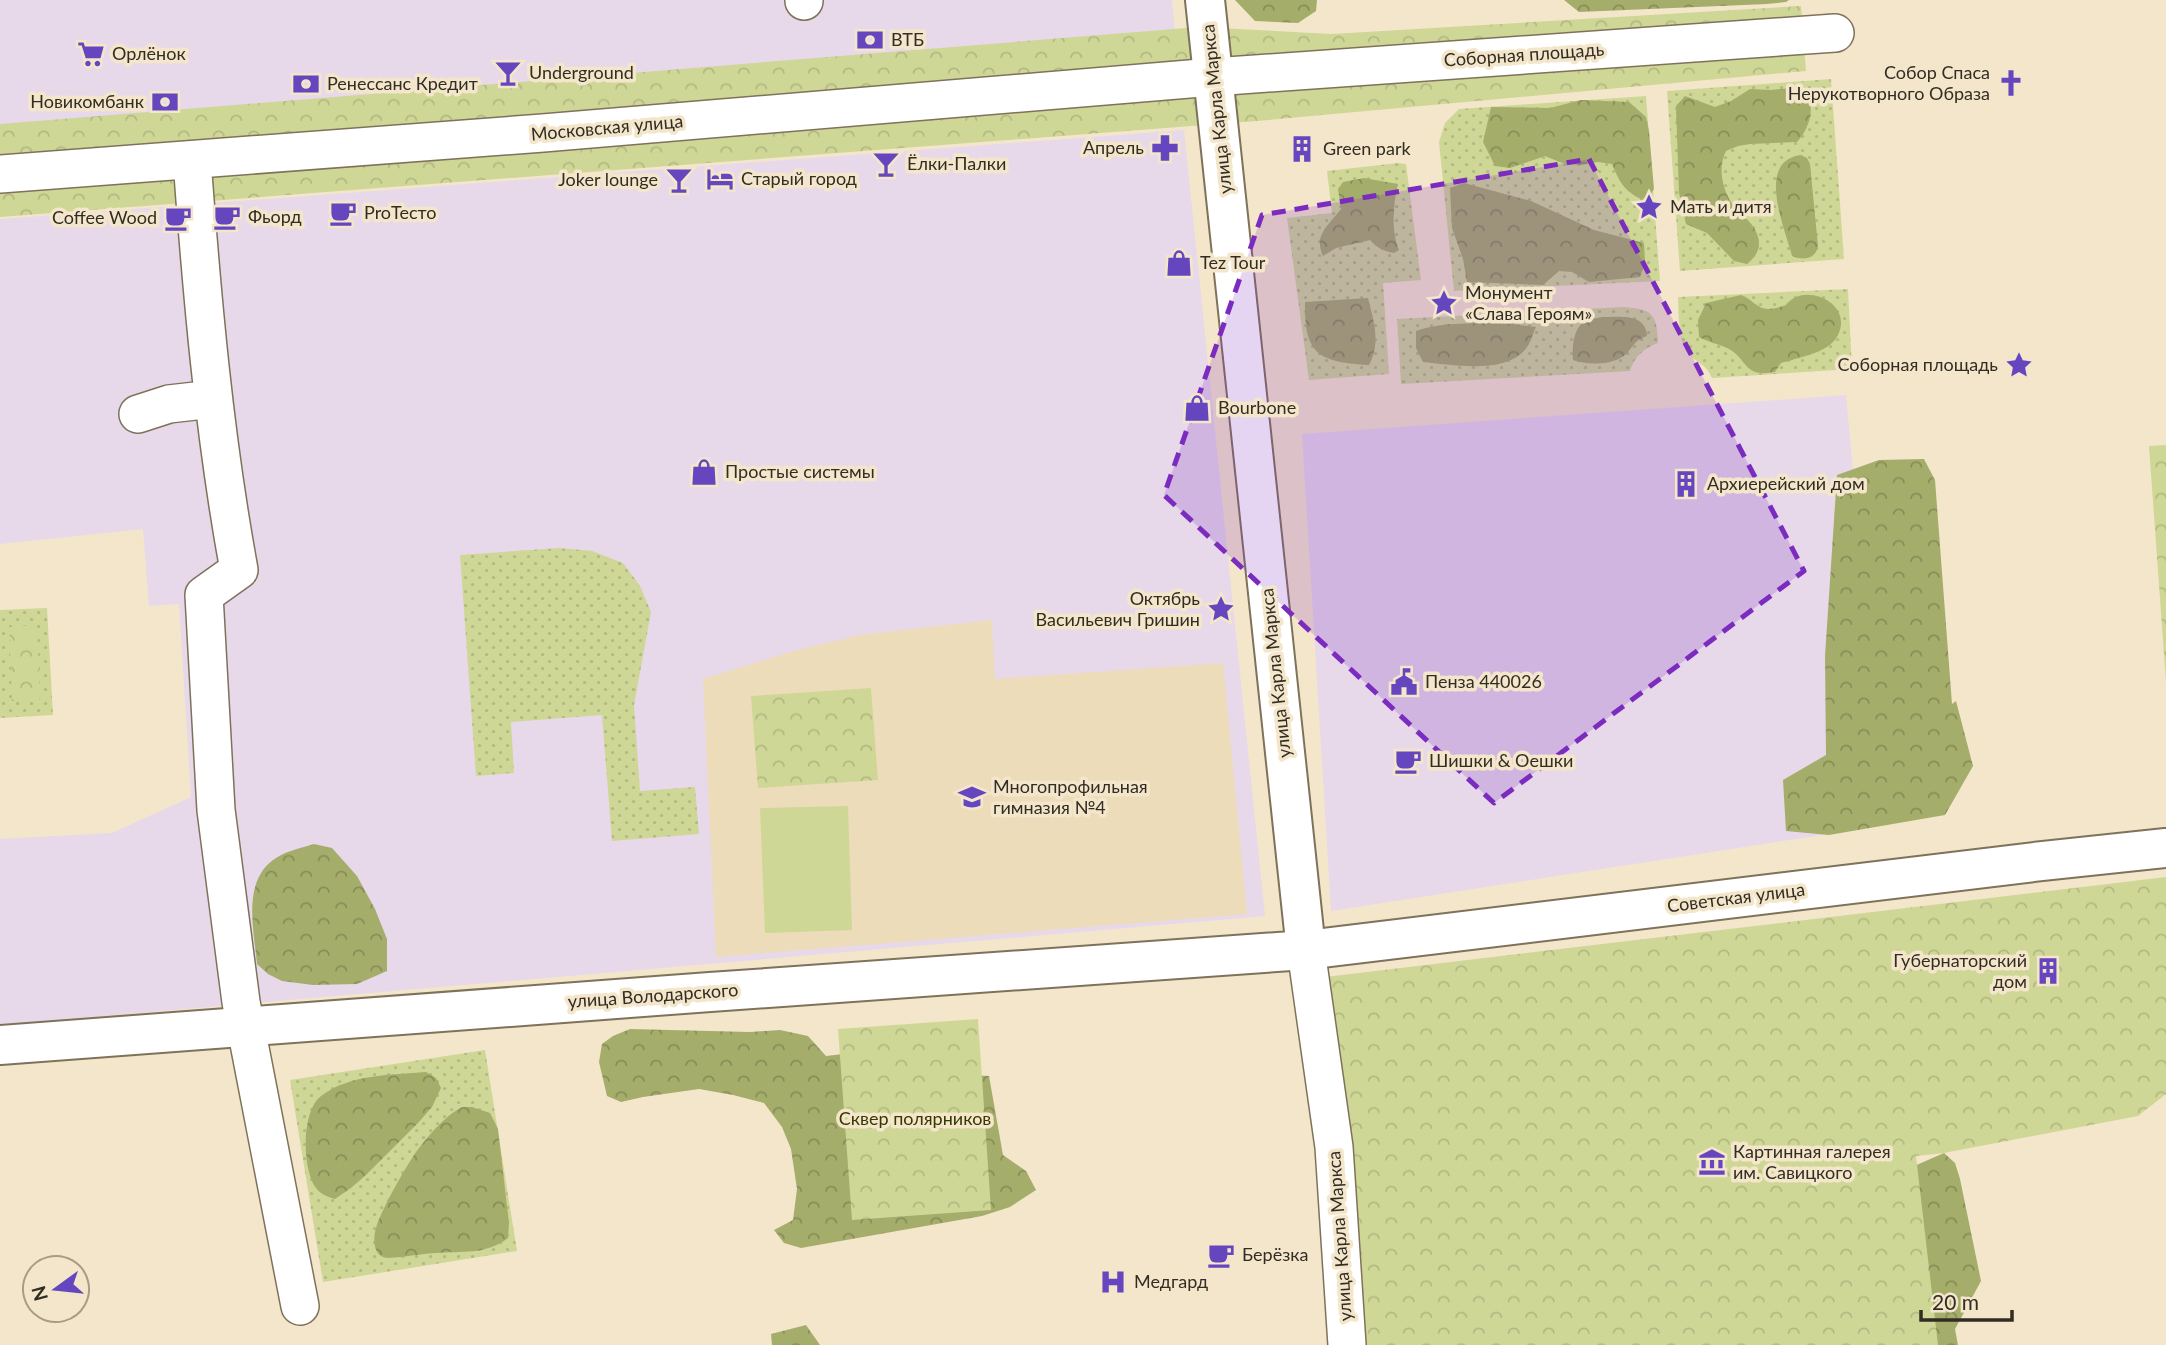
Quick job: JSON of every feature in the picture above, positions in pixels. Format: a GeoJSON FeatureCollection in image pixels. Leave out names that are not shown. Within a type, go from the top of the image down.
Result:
{"type":"FeatureCollection","features":[{"type":"Feature","properties":{"kind":"main road","name":"улица Карла Маркса"},"geometry":{"type":"LineString","coordinates":[[1206,0],[1306,950]]}},
{"type":"Feature","properties":{"kind":"main road","name":"Советская улица"},"geometry":{"type":"LineString","coordinates":[[1306,950],[2166,848]]}},
{"type":"Feature","properties":{"kind":"main road","name":"улица Володарского"},"geometry":{"type":"LineString","coordinates":[[0,1045],[1306,950]]}},
{"type":"Feature","properties":{"kind":"street","name":"Соборная площадь"},"geometry":{"type":"LineString","coordinates":[[1213,77],[1835,33]]}},
{"type":"Feature","properties":{"kind":"street","name":"Московская улица"},"geometry":{"type":"LineString","coordinates":[[0,174],[543,133],[1213,77]]}},
{"type":"Feature","properties":{"kind":"street"},"geometry":{"type":"LineString","coordinates":[[192,160],[206,345],[239,570],[204,595],[216,810],[245,1027],[300,1306]]}},
{"type":"Feature","properties":{"kind":"street"},"geometry":{"type":"LineString","coordinates":[[138,414],[169,404],[213,399]]}},
{"type":"Feature","properties":{"kind":"street","name":"улица Карла Маркса"},"geometry":{"type":"LineString","coordinates":[[1306,950],[1334,1147],[1347,1345]]}},
{"type":"Feature","properties":{"kind":"highlighted area"},"geometry":{"type":"Polygon","coordinates":[[[1589,159],[1804,571],[1494,803],[1164,495],[1262,215],[1589,159]]]}},
{"type":"Feature","properties":{"kind":"shaded area"},"geometry":{"type":"Polygon","coordinates":[[[0,0],[1172,0],[1175,34],[0,129],[0,0]]]}},
{"type":"Feature","properties":{"kind":"shaded area"},"geometry":{"type":"Polygon","coordinates":[[[1184,130],[1265,916],[0,1025],[0,839],[112,833],[191,797],[179,604],[149,606],[143,529],[0,544],[0,219],[1184,130]]]}},
{"type":"Feature","properties":{"kind":"shaded area"},"geometry":{"type":"Polygon","coordinates":[[[1846,395],[1886,825],[1331,911],[1302,434],[1846,395]]]}},
{"type":"Feature","properties":{"kind":"shaded area","name":"Многопрофильная гимназия №4"},"geometry":{"type":"Polygon","coordinates":[[[992,620],[995,679],[1223,663],[1247,914],[716,957],[703,679],[790,652],[859,635],[992,620]]]}},
{"type":"Feature","properties":{"kind":"green space"},"geometry":{"type":"Polygon","coordinates":[[[1235,0],[1317,0],[1316,11],[1298,23],[1255,21],[1235,0]]]}},
{"type":"Feature","properties":{"kind":"green space"},"geometry":{"type":"Polygon","coordinates":[[[1564,0],[1789,0],[1767,4],[1579,12],[1564,0]]]}},
{"type":"Feature","properties":{"kind":"green space"},"geometry":{"type":"Polygon","coordinates":[[[1801,6],[1806,71],[1257,121],[0,217],[0,124],[1199,27],[1332,34],[1801,6]]]}},
{"type":"Feature","properties":{"kind":"green space"},"geometry":{"type":"Polygon","coordinates":[[[1831,79],[1844,259],[1680,271],[1667,91],[1831,79]]]}},
{"type":"Feature","properties":{"kind":"green space"},"geometry":{"type":"Polygon","coordinates":[[[1750,89],[1801,90],[1807,96],[1811,110],[1805,131],[1797,142],[1738,146],[1726,151],[1723,159],[1722,175],[1726,191],[1734,206],[1756,231],[1759,241],[1758,251],[1747,264],[1734,261],[1707,233],[1686,224],[1679,193],[1676,106],[1685,96],[1715,107],[1750,89]]]}},
{"type":"Feature","properties":{"kind":"green space"},"geometry":{"type":"Polygon","coordinates":[[[1646,96],[1660,281],[1454,291],[1439,142],[1445,123],[1459,109],[1646,96]]]}},
{"type":"Feature","properties":{"kind":"green space"},"geometry":{"type":"Polygon","coordinates":[[[1581,100],[1629,102],[1646,117],[1654,189],[1649,197],[1641,199],[1630,193],[1612,164],[1562,163],[1545,156],[1510,168],[1495,166],[1483,142],[1491,107],[1550,108],[1581,100]]]}},
{"type":"Feature","properties":{"kind":"green space"},"geometry":{"type":"Polygon","coordinates":[[[1801,155],[1807,158],[1810,164],[1818,246],[1815,254],[1805,258],[1792,256],[1780,213],[1776,182],[1779,169],[1787,160],[1801,155]]]}},
{"type":"Feature","properties":{"kind":"green space"},"geometry":{"type":"Polygon","coordinates":[[[1406,164],[1421,280],[1383,283],[1389,374],[1309,380],[1287,218],[1332,213],[1327,171],[1406,164]]]}},
{"type":"Feature","properties":{"kind":"green space"},"geometry":{"type":"Polygon","coordinates":[[[1364,178],[1398,184],[1394,217],[1399,250],[1394,253],[1387,251],[1370,240],[1336,248],[1323,256],[1320,249],[1321,236],[1341,209],[1338,189],[1343,182],[1364,178]]]}},
{"type":"Feature","properties":{"kind":"green space"},"geometry":{"type":"Polygon","coordinates":[[[1464,183],[1531,201],[1594,230],[1644,243],[1645,262],[1640,277],[1589,282],[1572,272],[1559,271],[1543,285],[1467,282],[1463,259],[1452,228],[1450,188],[1464,183]]]}},
{"type":"Feature","properties":{"kind":"green space"},"geometry":{"type":"Polygon","coordinates":[[[1848,289],[1852,369],[1712,378],[1706,368],[1688,352],[1681,337],[1678,297],[1848,289]]]}},
{"type":"Feature","properties":{"kind":"green space"},"geometry":{"type":"Polygon","coordinates":[[[1741,295],[1768,309],[1786,305],[1794,298],[1804,295],[1824,299],[1839,313],[1841,323],[1838,335],[1824,349],[1781,363],[1775,372],[1751,370],[1734,352],[1699,337],[1698,320],[1706,303],[1741,295]]]}},
{"type":"Feature","properties":{"kind":"green space"},"geometry":{"type":"Polygon","coordinates":[[[1368,298],[1376,340],[1369,365],[1338,361],[1318,352],[1308,334],[1305,302],[1368,298]]]}},
{"type":"Feature","properties":{"kind":"green space"},"geometry":{"type":"Polygon","coordinates":[[[1623,307],[1641,309],[1651,315],[1657,333],[1658,343],[1640,354],[1630,371],[1401,384],[1397,319],[1623,307]]]}},
{"type":"Feature","properties":{"kind":"green space"},"geometry":{"type":"Polygon","coordinates":[[[1602,317],[1637,320],[1646,329],[1647,336],[1615,360],[1586,363],[1573,360],[1573,344],[1578,328],[1585,321],[1602,317]]]}},
{"type":"Feature","properties":{"kind":"green space"},"geometry":{"type":"Polygon","coordinates":[[[1505,323],[1536,327],[1527,347],[1507,362],[1464,366],[1423,362],[1416,348],[1416,331],[1437,326],[1505,323]]]}},
{"type":"Feature","properties":{"kind":"green space"},"geometry":{"type":"Polygon","coordinates":[[[2166,445],[2166,682],[2149,446],[2166,445]]]}},
{"type":"Feature","properties":{"kind":"green space"},"geometry":{"type":"Polygon","coordinates":[[[1924,459],[1935,480],[1952,704],[1956,701],[1973,766],[1945,815],[1829,835],[1786,831],[1783,780],[1826,755],[1825,656],[1837,475],[1879,460],[1924,459]]]}},
{"type":"Feature","properties":{"kind":"green space"},"geometry":{"type":"Polygon","coordinates":[[[559,548],[592,551],[623,563],[640,586],[651,612],[634,705],[640,791],[695,787],[699,834],[612,841],[602,715],[511,722],[514,773],[476,776],[460,555],[559,548]]]}},
{"type":"Feature","properties":{"kind":"green space"},"geometry":{"type":"Polygon","coordinates":[[[47,608],[53,715],[0,718],[0,610],[47,608]]]}},
{"type":"Feature","properties":{"kind":"green space"},"geometry":{"type":"Polygon","coordinates":[[[37,625],[40,700],[12,701],[9,627],[37,625]]]}},
{"type":"Feature","properties":{"kind":"green space"},"geometry":{"type":"Polygon","coordinates":[[[871,688],[878,780],[758,788],[751,696],[871,688]]]}},
{"type":"Feature","properties":{"kind":"green space"},"geometry":{"type":"Polygon","coordinates":[[[848,806],[852,930],[765,933],[760,808],[848,806]]]}},
{"type":"Feature","properties":{"kind":"green space"},"geometry":{"type":"Polygon","coordinates":[[[314,844],[332,848],[357,876],[387,939],[387,971],[357,984],[313,985],[282,981],[257,964],[252,908],[257,881],[273,860],[314,844]]]}},
{"type":"Feature","properties":{"kind":"green space"},"geometry":{"type":"Polygon","coordinates":[[[2166,877],[2166,1094],[2138,1116],[1916,1156],[1938,1345],[1360,1345],[1325,977],[2166,877]]]}},
{"type":"Feature","properties":{"kind":"green space","name":"Сквер полярников"},"geometry":{"type":"Polygon","coordinates":[[[978,1019],[991,1210],[852,1220],[838,1029],[978,1019]]]}},
{"type":"Feature","properties":{"kind":"green space"},"geometry":{"type":"Polygon","coordinates":[[[630,1029],[750,1032],[780,1030],[808,1036],[826,1056],[860,1052],[948,1074],[989,1076],[1003,1155],[1026,1171],[1036,1190],[1010,1207],[982,1216],[801,1248],[784,1243],[774,1230],[793,1220],[797,1189],[791,1149],[782,1127],[764,1103],[733,1095],[699,1089],[621,1102],[607,1096],[599,1062],[602,1044],[630,1029]]]}},
{"type":"Feature","properties":{"kind":"green space"},"geometry":{"type":"Polygon","coordinates":[[[485,1050],[517,1251],[323,1282],[290,1080],[485,1050]]]}},
{"type":"Feature","properties":{"kind":"green space"},"geometry":{"type":"Polygon","coordinates":[[[426,1072],[436,1078],[441,1088],[432,1107],[418,1123],[351,1188],[335,1199],[320,1192],[311,1179],[306,1141],[310,1114],[321,1096],[345,1083],[358,1080],[426,1072]]]}},
{"type":"Feature","properties":{"kind":"green space"},"geometry":{"type":"Polygon","coordinates":[[[462,1107],[490,1113],[498,1129],[509,1223],[508,1238],[491,1247],[474,1251],[383,1257],[376,1249],[374,1236],[388,1199],[419,1148],[444,1120],[462,1107]]]}},
{"type":"Feature","properties":{"kind":"green space"},"geometry":{"type":"Polygon","coordinates":[[[1944,1153],[1955,1163],[1960,1179],[1981,1281],[1955,1329],[1958,1345],[1803,1345],[1912,1167],[1944,1153]]]}},
{"type":"Feature","properties":{"kind":"green space"},"geometry":{"type":"Polygon","coordinates":[[[806,1325],[820,1345],[772,1345],[771,1334],[806,1325]]]}},
{"type":"Feature","properties":{"kind":"place","name":"ВТБ"},"geometry":{"type":"Point","coordinates":[870,40]}},
{"type":"Feature","properties":{"kind":"place","name":"Орлёнок"},"geometry":{"type":"Point","coordinates":[91,54]}},
{"type":"Feature","properties":{"kind":"place","name":"Underground"},"geometry":{"type":"Point","coordinates":[508,73]}},
{"type":"Feature","properties":{"kind":"place","name":"Собор Спаса Нерукотворного Образа"},"geometry":{"type":"Point","coordinates":[2011,83]}},
{"type":"Feature","properties":{"kind":"place","name":"Ренессанс Кредит"},"geometry":{"type":"Point","coordinates":[306,84]}},
{"type":"Feature","properties":{"kind":"place","name":"Новикомбанк"},"geometry":{"type":"Point","coordinates":[165,102]}},
{"type":"Feature","properties":{"kind":"place","name":"Апрель"},"geometry":{"type":"Point","coordinates":[1165,148]}},
{"type":"Feature","properties":{"kind":"place","name":"Green park"},"geometry":{"type":"Point","coordinates":[1302,149]}},
{"type":"Feature","properties":{"kind":"place","name":"Ёлки-Палки"},"geometry":{"type":"Point","coordinates":[886,164]}},
{"type":"Feature","properties":{"kind":"place","name":"Старый город"},"geometry":{"type":"Point","coordinates":[720,179]}},
{"type":"Feature","properties":{"kind":"place","name":"Joker lounge"},"geometry":{"type":"Point","coordinates":[679,180]}},
{"type":"Feature","properties":{"kind":"place","name":"Мать и дитя"},"geometry":{"type":"Point","coordinates":[1649,207]}},
{"type":"Feature","properties":{"kind":"place","name":"ProТесто"},"geometry":{"type":"Point","coordinates":[343,213]}},
{"type":"Feature","properties":{"kind":"place","name":"Фьорд"},"geometry":{"type":"Point","coordinates":[227,217]}},
{"type":"Feature","properties":{"kind":"place","name":"Coffee Wood"},"geometry":{"type":"Point","coordinates":[178,218]}},
{"type":"Feature","properties":{"kind":"place","name":"Tez Tour"},"geometry":{"type":"Point","coordinates":[1179,263]}},
{"type":"Feature","properties":{"kind":"place","name":"Монумент «Слава Героям»"},"geometry":{"type":"Point","coordinates":[1444,303]}},
{"type":"Feature","properties":{"kind":"place","name":"Соборная площадь"},"geometry":{"type":"Point","coordinates":[2019,365]}},
{"type":"Feature","properties":{"kind":"place","name":"Bourbone"},"geometry":{"type":"Point","coordinates":[1197,408]}},
{"type":"Feature","properties":{"kind":"place","name":"Простые системы"},"geometry":{"type":"Point","coordinates":[704,472]}},
{"type":"Feature","properties":{"kind":"place","name":"Архиерейский дом"},"geometry":{"type":"Point","coordinates":[1686,484]}},
{"type":"Feature","properties":{"kind":"place","name":"Октябрь Васильевич Гришин"},"geometry":{"type":"Point","coordinates":[1221,609]}},
{"type":"Feature","properties":{"kind":"place","name":"Пенза 440026"},"geometry":{"type":"Point","coordinates":[1404,682]}},
{"type":"Feature","properties":{"kind":"place","name":"Шишки & Оешки"},"geometry":{"type":"Point","coordinates":[1408,761]}},
{"type":"Feature","properties":{"kind":"place","name":"Многопрофильная гимназия №4"},"geometry":{"type":"Point","coordinates":[972,797]}},
{"type":"Feature","properties":{"kind":"place","name":"Губернаторский дом"},"geometry":{"type":"Point","coordinates":[2048,971]}},
{"type":"Feature","properties":{"kind":"place","name":"Картинная галерея им. Савицкого"},"geometry":{"type":"Point","coordinates":[1712,1162]}},
{"type":"Feature","properties":{"kind":"place","name":"Берёзка"},"geometry":{"type":"Point","coordinates":[1221,1255]}},
{"type":"Feature","properties":{"kind":"place","name":"Медгард"},"geometry":{"type":"Point","coordinates":[1113,1282]}}]}
